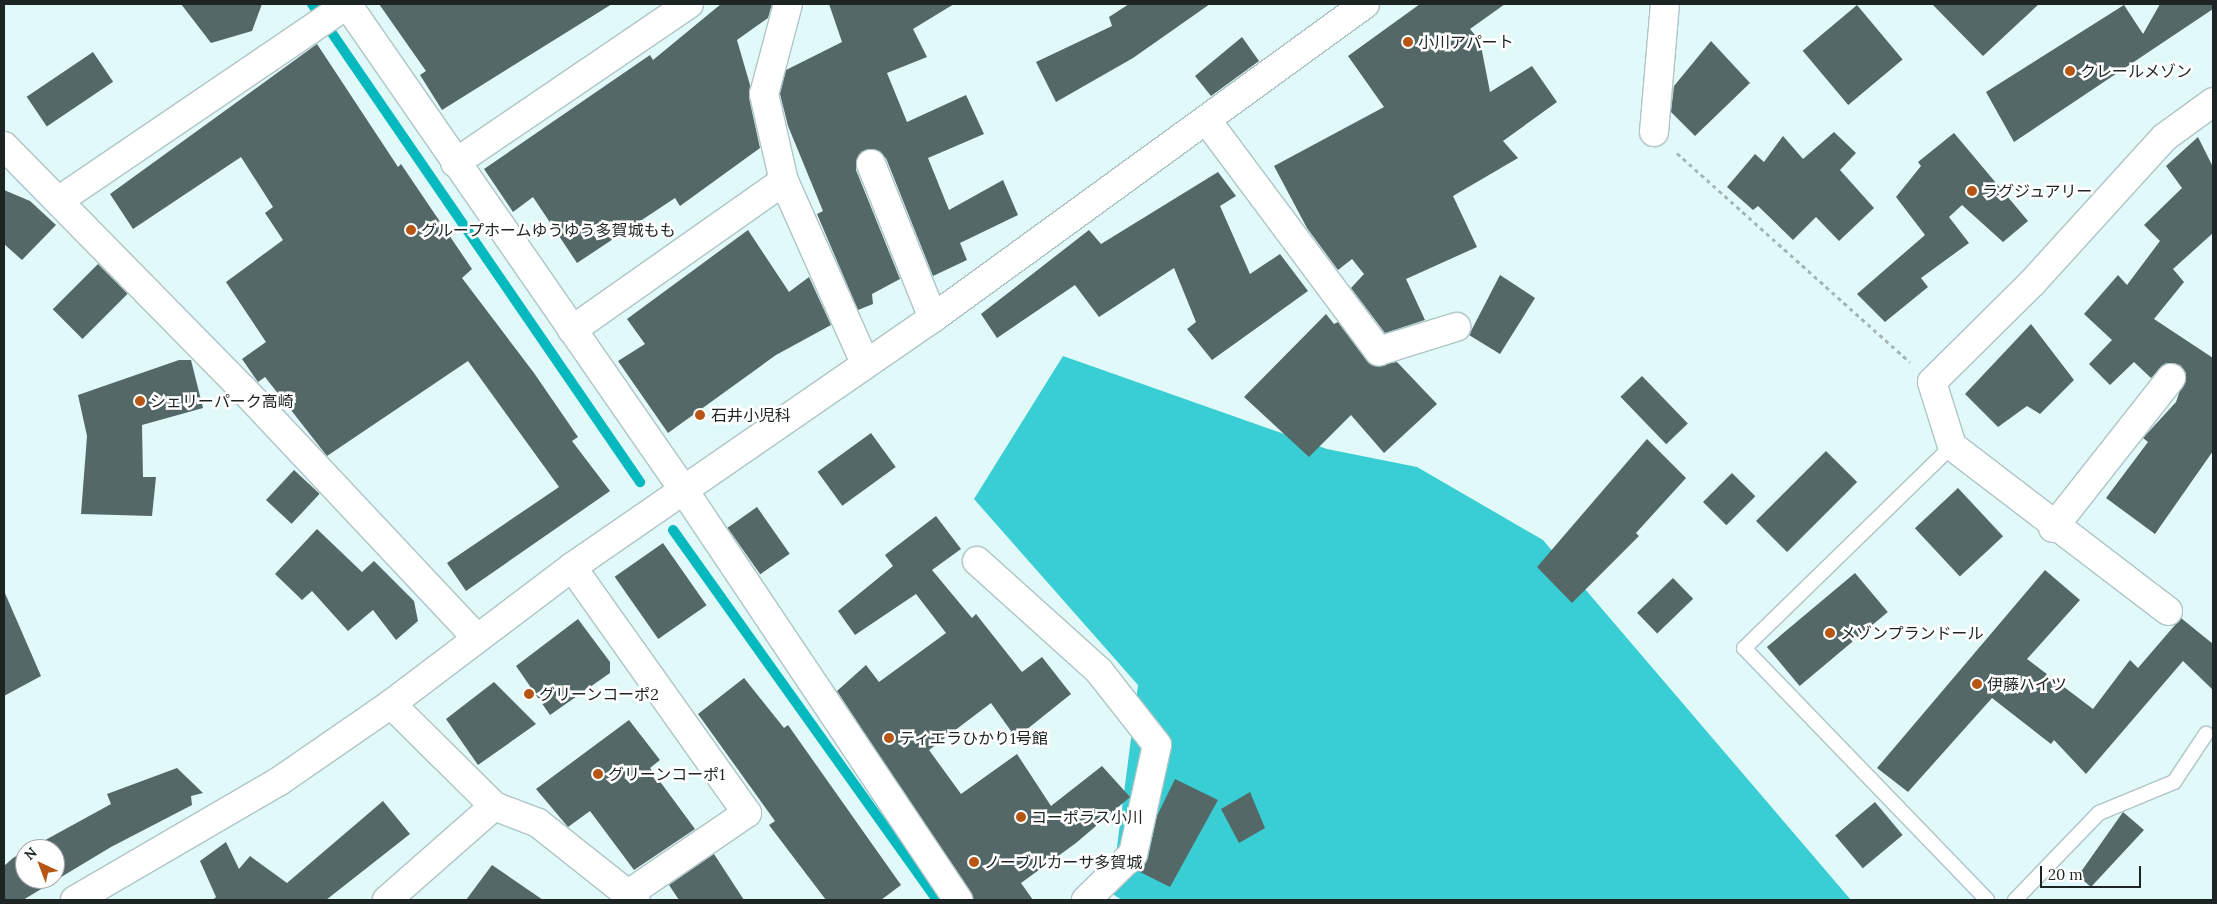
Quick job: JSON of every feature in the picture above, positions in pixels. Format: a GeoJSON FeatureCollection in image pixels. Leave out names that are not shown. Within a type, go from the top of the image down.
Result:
{"type":"FeatureCollection","features":[{"type":"Feature","properties":{"kind":"street"},"geometry":{"type":"LineString","coordinates":[[61,199],[348,4],[456,163],[683,489],[958,900]]}},
{"type":"Feature","properties":{"kind":"street"},"geometry":{"type":"LineString","coordinates":[[456,163],[689,4]]}},
{"type":"Feature","properties":{"kind":"street"},"geometry":{"type":"LineString","coordinates":[[788,4],[764,94],[784,181],[865,363]]}},
{"type":"Feature","properties":{"kind":"street"},"geometry":{"type":"LineString","coordinates":[[76,900],[278,782],[391,704],[572,567],[865,363],[933,318],[1208,122],[1365,4]]}},
{"type":"Feature","properties":{"kind":"street"},"geometry":{"type":"LineString","coordinates":[[1654,132],[1665,4]]}},
{"type":"Feature","properties":{"kind":"street"},"geometry":{"type":"LineString","coordinates":[[2168,611],[2053,528],[1952,446],[1932,382],[2032,283],[2164,137],[2213,102]]}},
{"type":"Feature","properties":{"kind":"street"},"geometry":{"type":"LineString","coordinates":[[1208,122],[1379,351],[1456,327]]}},
{"type":"Feature","properties":{"kind":"street"},"geometry":{"type":"LineString","coordinates":[[4,146],[61,199],[477,638]]}},
{"type":"Feature","properties":{"kind":"street"},"geometry":{"type":"LineString","coordinates":[[871,164],[933,318]]}},
{"type":"Feature","properties":{"kind":"street"},"geometry":{"type":"LineString","coordinates":[[572,330],[784,181]]}},
{"type":"Feature","properties":{"kind":"street"},"geometry":{"type":"LineString","coordinates":[[2053,528],[2171,378]]}},
{"type":"Feature","properties":{"kind":"street"},"geometry":{"type":"LineString","coordinates":[[977,561],[1099,670],[1157,744],[1133,854],[1086,900]]}},
{"type":"Feature","properties":{"kind":"street"},"geometry":{"type":"LineString","coordinates":[[391,704],[494,806],[538,823],[631,898],[747,813],[572,567]]}},
{"type":"Feature","properties":{"kind":"street"},"geometry":{"type":"LineString","coordinates":[[388,900],[494,806]]}},
{"type":"Feature","properties":{"kind":"lane"},"geometry":{"type":"LineString","coordinates":[[1952,446],[1744,648],[1987,900]]}},
{"type":"Feature","properties":{"kind":"lane"},"geometry":{"type":"LineString","coordinates":[[2016,900],[2099,814],[2174,782],[2206,734]]}},
{"type":"Feature","properties":{"kind":"path"},"geometry":{"type":"LineString","coordinates":[[1654,132],[1932,382]]}},
{"type":"Feature","properties":{"kind":"shaded area"},"geometry":{"type":"Polygon","coordinates":[[[1063,356],[1327,449],[1417,467],[1543,540],[1851,900],[1122,900],[1111,893],[1138,685],[974,499],[1063,356]]]}},
{"type":"Feature","properties":{"kind":"building"},"geometry":{"type":"Polygon","coordinates":[[[181,4],[262,4],[252,31],[211,43],[181,4]]]}},
{"type":"Feature","properties":{"kind":"building"},"geometry":{"type":"Polygon","coordinates":[[[379,4],[612,4],[442,110],[420,75],[426,71],[379,4]]]}},
{"type":"Feature","properties":{"kind":"building"},"geometry":{"type":"Polygon","coordinates":[[[721,4],[772,4],[768,18],[737,40],[750,85],[749,98],[760,148],[680,206],[675,198],[577,263],[533,197],[513,212],[484,169],[650,55],[653,60],[721,4]]]}},
{"type":"Feature","properties":{"kind":"building"},"geometry":{"type":"Polygon","coordinates":[[[829,4],[954,4],[913,29],[927,57],[887,73],[907,122],[966,95],[984,134],[928,158],[949,210],[1003,180],[1018,215],[960,243],[967,260],[933,276],[886,158],[874,149],[865,150],[856,161],[856,170],[900,279],[872,294],[873,304],[858,310],[817,214],[823,211],[788,126],[780,94],[786,70],[842,42],[829,4]]]}},
{"type":"Feature","properties":{"kind":"building"},"geometry":{"type":"Polygon","coordinates":[[[1129,4],[1210,4],[1133,58],[1056,102],[1036,62],[1112,26],[1109,17],[1129,4]]]}},
{"type":"Feature","properties":{"kind":"building"},"geometry":{"type":"Polygon","coordinates":[[[1420,4],[1505,4],[1470,29],[1480,41],[1490,92],[1532,66],[1557,102],[1503,141],[1518,158],[1453,196],[1477,247],[1406,279],[1425,320],[1385,333],[1351,288],[1364,274],[1352,259],[1338,270],[1307,228],[1274,166],[1384,107],[1348,56],[1420,4]]]}},
{"type":"Feature","properties":{"kind":"building"},"geometry":{"type":"Polygon","coordinates":[[[1932,4],[2039,4],[1983,56],[1932,4]]]}},
{"type":"Feature","properties":{"kind":"building","name":"クレールメゾン"},"geometry":{"type":"Polygon","coordinates":[[[2160,4],[2213,4],[2213,9],[2014,142],[1986,92],[2124,5],[2143,34],[2160,4]]]}},
{"type":"Feature","properties":{"kind":"building"},"geometry":{"type":"Polygon","coordinates":[[[1857,5],[1903,59],[1848,105],[1803,51],[1857,5]]]}},
{"type":"Feature","properties":{"kind":"building"},"geometry":{"type":"Polygon","coordinates":[[[1242,37],[1259,61],[1211,96],[1195,76],[1242,37]]]}},
{"type":"Feature","properties":{"kind":"building"},"geometry":{"type":"Polygon","coordinates":[[[1711,41],[1750,83],[1695,136],[1671,112],[1674,86],[1711,41]]]}},
{"type":"Feature","properties":{"kind":"building"},"geometry":{"type":"Polygon","coordinates":[[[317,44],[398,167],[401,164],[472,269],[462,278],[534,373],[578,437],[572,441],[610,491],[466,591],[447,563],[559,487],[468,361],[327,456],[265,377],[258,382],[242,359],[266,342],[226,282],[283,240],[265,213],[273,207],[241,157],[133,229],[110,194],[317,44]]]}},
{"type":"Feature","properties":{"kind":"building"},"geometry":{"type":"Polygon","coordinates":[[[93,52],[113,82],[47,127],[27,97],[93,52]]]}},
{"type":"Feature","properties":{"kind":"building"},"geometry":{"type":"Polygon","coordinates":[[[1834,132],[1856,153],[1840,170],[1874,208],[1839,241],[1816,217],[1793,240],[1758,206],[1753,210],[1727,187],[1755,154],[1764,162],[1783,136],[1803,159],[1834,132]]]}},
{"type":"Feature","properties":{"kind":"building"},"geometry":{"type":"Polygon","coordinates":[[[1954,133],[2028,221],[2003,242],[1962,205],[1949,217],[1969,243],[1921,278],[1928,287],[1885,322],[1857,294],[1925,235],[1896,197],[1921,166],[1918,162],[1954,133]]]}},
{"type":"Feature","properties":{"kind":"building"},"geometry":{"type":"Polygon","coordinates":[[[2198,137],[2213,167],[2213,233],[2173,269],[2184,282],[2154,319],[2213,358],[2213,451],[2155,534],[2106,498],[2148,442],[2143,438],[2176,402],[2186,373],[2180,365],[2166,363],[2151,378],[2134,362],[2110,385],[2089,364],[2112,340],[2084,314],[2118,275],[2127,285],[2160,241],[2144,225],[2182,188],[2166,166],[2198,137]]]}},
{"type":"Feature","properties":{"kind":"building"},"geometry":{"type":"Polygon","coordinates":[[[1218,172],[1236,196],[1220,206],[1250,274],[1280,254],[1308,291],[1212,360],[1187,329],[1196,322],[1174,268],[1099,317],[1075,285],[997,338],[981,314],[1089,230],[1101,244],[1218,172]]]}},
{"type":"Feature","properties":{"kind":"building"},"geometry":{"type":"Polygon","coordinates":[[[4,190],[30,201],[56,225],[22,260],[4,244],[4,190]]]}},
{"type":"Feature","properties":{"kind":"building"},"geometry":{"type":"Polygon","coordinates":[[[748,230],[789,292],[809,277],[831,325],[776,355],[668,433],[618,361],[645,344],[627,319],[748,230]]]}},
{"type":"Feature","properties":{"kind":"building"},"geometry":{"type":"Polygon","coordinates":[[[98,264],[128,294],[82,339],[53,309],[98,264]]]}},
{"type":"Feature","properties":{"kind":"building"},"geometry":{"type":"Polygon","coordinates":[[[1500,275],[1535,298],[1500,354],[1469,335],[1500,275]]]}},
{"type":"Feature","properties":{"kind":"building"},"geometry":{"type":"Polygon","coordinates":[[[1326,314],[1334,324],[1338,322],[1367,361],[1375,366],[1397,362],[1437,404],[1384,453],[1351,415],[1309,457],[1244,397],[1326,314]]]}},
{"type":"Feature","properties":{"kind":"building"},"geometry":{"type":"Polygon","coordinates":[[[2031,324],[2074,380],[2040,414],[2027,406],[1998,427],[1965,394],[2031,324]]]}},
{"type":"Feature","properties":{"kind":"building"},"geometry":{"type":"Polygon","coordinates":[[[179,360],[191,360],[203,408],[142,425],[143,477],[156,477],[152,516],[81,514],[87,436],[78,395],[179,360]]]}},
{"type":"Feature","properties":{"kind":"building"},"geometry":{"type":"Polygon","coordinates":[[[1642,376],[1688,423],[1666,444],[1620,397],[1642,376]]]}},
{"type":"Feature","properties":{"kind":"building"},"geometry":{"type":"Polygon","coordinates":[[[871,433],[896,467],[842,506],[818,472],[871,433]]]}},
{"type":"Feature","properties":{"kind":"building"},"geometry":{"type":"Polygon","coordinates":[[[1647,439],[1686,478],[1636,533],[1639,536],[1572,603],[1537,567],[1647,439]]]}},
{"type":"Feature","properties":{"kind":"building"},"geometry":{"type":"Polygon","coordinates":[[[1826,451],[1857,482],[1787,552],[1756,521],[1826,451]]]}},
{"type":"Feature","properties":{"kind":"building"},"geometry":{"type":"Polygon","coordinates":[[[294,470],[320,494],[292,524],[266,500],[294,470]]]}},
{"type":"Feature","properties":{"kind":"building"},"geometry":{"type":"Polygon","coordinates":[[[1732,473],[1755,496],[1726,525],[1703,502],[1732,473]]]}},
{"type":"Feature","properties":{"kind":"building"},"geometry":{"type":"Polygon","coordinates":[[[1958,488],[2003,536],[1960,577],[1915,528],[1958,488]]]}},
{"type":"Feature","properties":{"kind":"building"},"geometry":{"type":"Polygon","coordinates":[[[757,507],[790,554],[760,574],[728,528],[757,507]]]}},
{"type":"Feature","properties":{"kind":"building"},"geometry":{"type":"Polygon","coordinates":[[[936,516],[961,549],[932,570],[972,618],[976,614],[1022,672],[1042,657],[1071,694],[1016,738],[991,703],[929,750],[961,794],[1017,754],[1051,806],[1102,766],[1130,797],[1076,843],[1021,883],[1033,900],[973,900],[837,691],[866,665],[879,682],[946,633],[916,594],[855,635],[838,611],[893,566],[885,555],[936,516]]]}},
{"type":"Feature","properties":{"kind":"building"},"geometry":{"type":"Polygon","coordinates":[[[317,529],[362,572],[374,561],[414,601],[418,621],[396,640],[373,610],[348,631],[312,591],[302,600],[275,574],[317,529]]]}},
{"type":"Feature","properties":{"kind":"building"},"geometry":{"type":"Polygon","coordinates":[[[663,543],[707,605],[658,639],[615,577],[663,543]]]}},
{"type":"Feature","properties":{"kind":"building"},"geometry":{"type":"Polygon","coordinates":[[[2045,570],[2080,600],[2027,659],[2093,709],[2130,660],[2138,668],[2181,618],[2213,644],[2213,690],[2183,661],[2086,774],[2054,740],[2051,744],[1992,698],[1908,792],[1877,768],[2045,570]]]}},
{"type":"Feature","properties":{"kind":"building","name":"メゾンプランドール"},"geometry":{"type":"Polygon","coordinates":[[[1855,573],[1888,612],[1800,686],[1767,647],[1855,573]]]}},
{"type":"Feature","properties":{"kind":"building"},"geometry":{"type":"Polygon","coordinates":[[[1673,578],[1693,599],[1657,634],[1637,613],[1673,578]]]}},
{"type":"Feature","properties":{"kind":"building"},"geometry":{"type":"Polygon","coordinates":[[[4,591],[41,676],[4,696],[4,591]]]}},
{"type":"Feature","properties":{"kind":"building"},"geometry":{"type":"Polygon","coordinates":[[[578,619],[610,662],[610,673],[550,715],[516,666],[578,619]]]}},
{"type":"Feature","properties":{"kind":"building"},"geometry":{"type":"Polygon","coordinates":[[[744,678],[784,728],[788,725],[901,885],[881,900],[826,900],[769,825],[775,821],[698,714],[744,678]]]}},
{"type":"Feature","properties":{"kind":"building"},"geometry":{"type":"Polygon","coordinates":[[[494,682],[536,724],[478,765],[446,719],[494,682]]]}},
{"type":"Feature","properties":{"kind":"building"},"geometry":{"type":"Polygon","coordinates":[[[629,720],[660,760],[650,768],[695,829],[634,870],[590,811],[568,827],[536,789],[629,720]]]}},
{"type":"Feature","properties":{"kind":"building"},"geometry":{"type":"Polygon","coordinates":[[[177,768],[203,793],[191,796],[192,805],[111,847],[65,875],[65,839],[47,839],[111,804],[107,794],[177,768]]]}},
{"type":"Feature","properties":{"kind":"building"},"geometry":{"type":"Polygon","coordinates":[[[1175,779],[1218,800],[1170,887],[1138,871],[1148,858],[1157,816],[1175,779]]]}},
{"type":"Feature","properties":{"kind":"building"},"geometry":{"type":"Polygon","coordinates":[[[1250,792],[1265,828],[1239,843],[1221,809],[1250,792]]]}},
{"type":"Feature","properties":{"kind":"building"},"geometry":{"type":"Polygon","coordinates":[[[383,801],[410,834],[326,900],[213,900],[216,897],[200,861],[226,842],[239,869],[250,856],[287,883],[383,801]]]}},
{"type":"Feature","properties":{"kind":"building"},"geometry":{"type":"Polygon","coordinates":[[[1875,802],[1903,835],[1863,868],[1835,835],[1875,802]]]}},
{"type":"Feature","properties":{"kind":"building"},"geometry":{"type":"Polygon","coordinates":[[[2123,812],[2144,830],[2091,887],[2078,876],[2123,812]]]}},
{"type":"Feature","properties":{"kind":"building"},"geometry":{"type":"Polygon","coordinates":[[[714,854],[744,900],[679,900],[669,885],[714,854]]]}},
{"type":"Feature","properties":{"kind":"building"},"geometry":{"type":"Polygon","coordinates":[[[15,857],[15,889],[41,889],[23,900],[4,900],[4,866],[15,857]]]}},
{"type":"Feature","properties":{"kind":"building"},"geometry":{"type":"Polygon","coordinates":[[[492,865],[543,900],[466,900],[492,865]]]}},
{"type":"Feature","properties":{"kind":"waterway"},"geometry":{"type":"LineString","coordinates":[[312,4],[640,482]]}},
{"type":"Feature","properties":{"kind":"waterway"},"geometry":{"type":"LineString","coordinates":[[673,530],[937,900]]}},
{"type":"Feature","properties":{"kind":"place","name":"小川アパート"},"geometry":{"type":"Point","coordinates":[1408,42]}},
{"type":"Feature","properties":{"kind":"place","name":"クレールメゾン"},"geometry":{"type":"Point","coordinates":[2070,71]}},
{"type":"Feature","properties":{"kind":"place","name":"ラグジュアリー"},"geometry":{"type":"Point","coordinates":[1972,191]}},
{"type":"Feature","properties":{"kind":"place","name":"グループホームゆうゆう多賀城もも"},"geometry":{"type":"Point","coordinates":[411,230]}},
{"type":"Feature","properties":{"kind":"place","name":"シェリーパーク高崎"},"geometry":{"type":"Point","coordinates":[140,401]}},
{"type":"Feature","properties":{"kind":"place","name":"石井小児科"},"geometry":{"type":"Point","coordinates":[700,415]}},
{"type":"Feature","properties":{"kind":"place","name":"メゾンプランドール"},"geometry":{"type":"Point","coordinates":[1830,633]}},
{"type":"Feature","properties":{"kind":"place","name":"伊藤ハイツ"},"geometry":{"type":"Point","coordinates":[1977,684]}},
{"type":"Feature","properties":{"kind":"place","name":"グリーンコーポ2"},"geometry":{"type":"Point","coordinates":[529,694]}},
{"type":"Feature","properties":{"kind":"place","name":"ティエラひかり1号館"},"geometry":{"type":"Point","coordinates":[889,738]}},
{"type":"Feature","properties":{"kind":"place","name":"グリーンコーポ1"},"geometry":{"type":"Point","coordinates":[598,774]}},
{"type":"Feature","properties":{"kind":"place","name":"コーポラス小川"},"geometry":{"type":"Point","coordinates":[1021,817]}},
{"type":"Feature","properties":{"kind":"place","name":"ノーブルカーサ多賀城"},"geometry":{"type":"Point","coordinates":[974,862]}}]}
